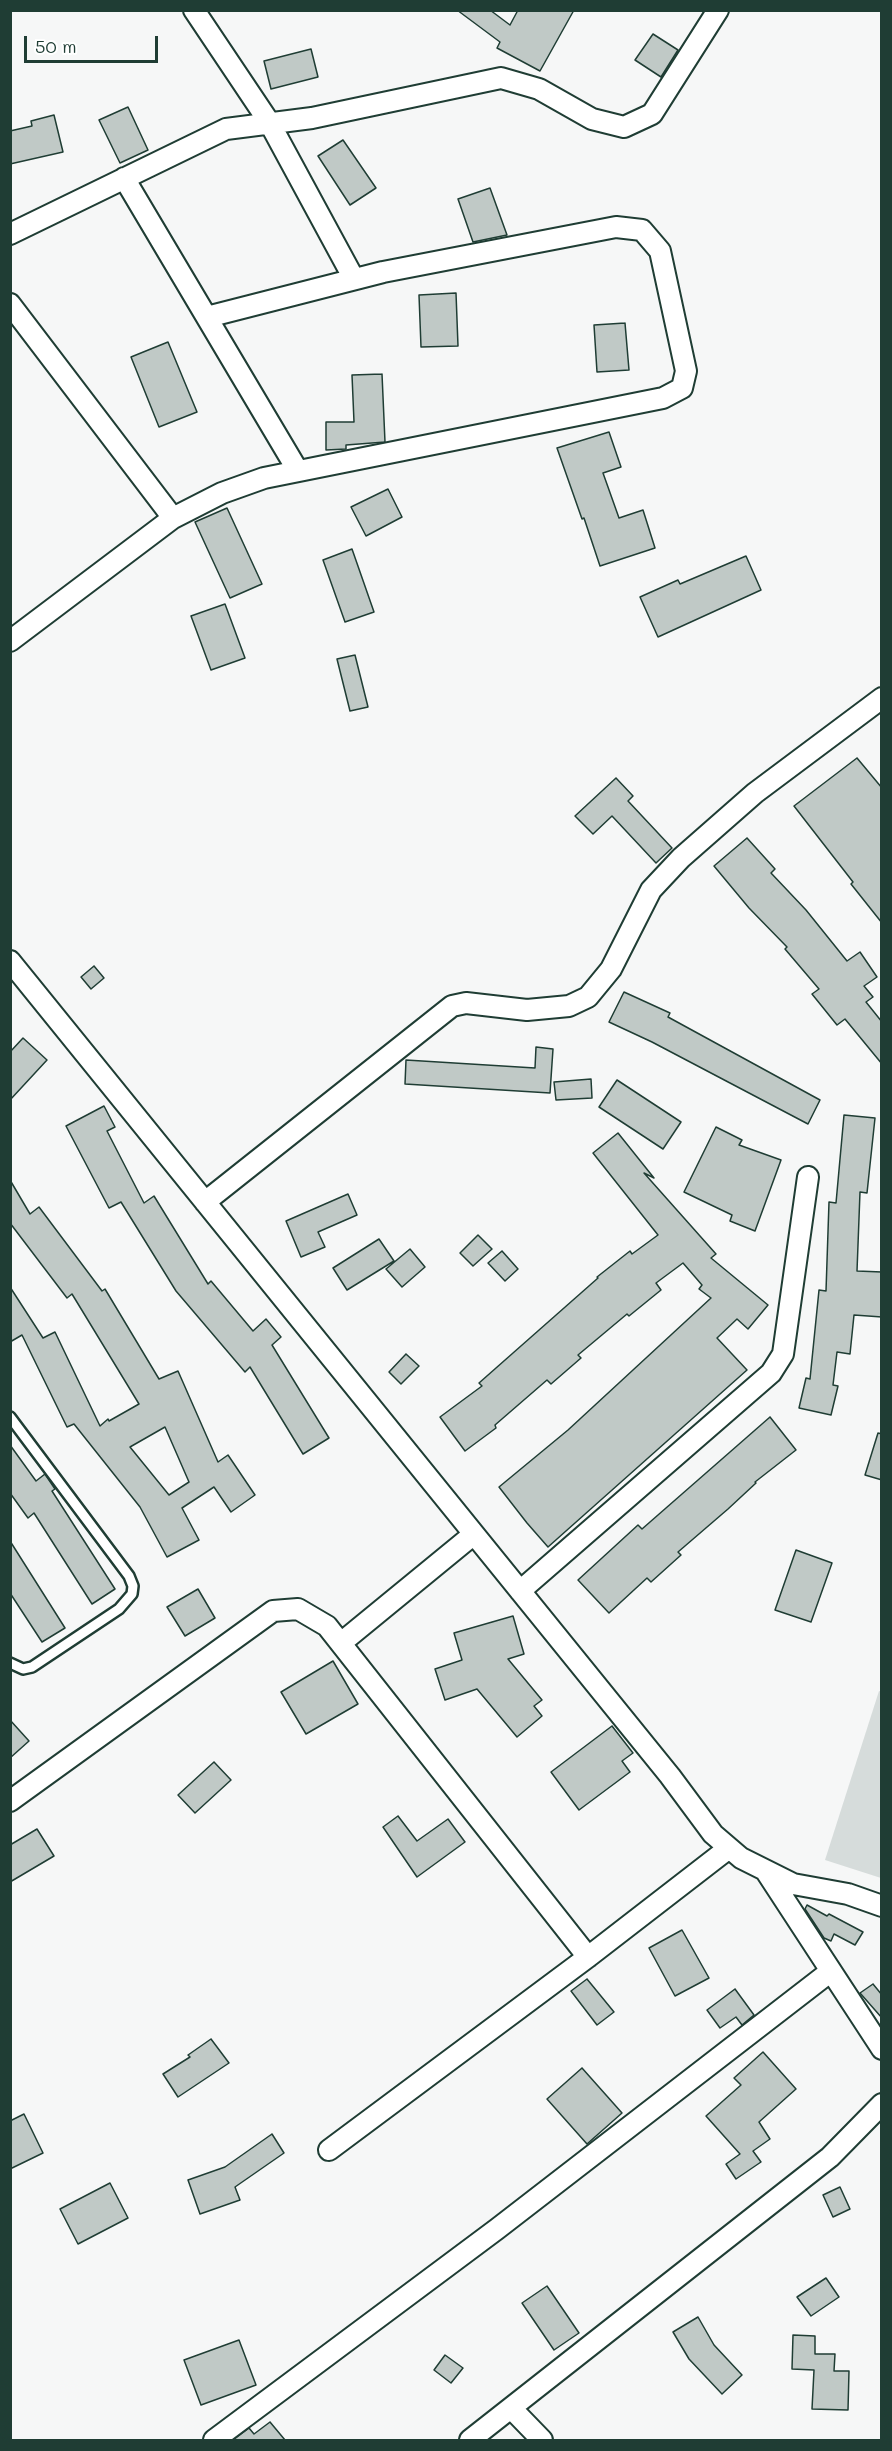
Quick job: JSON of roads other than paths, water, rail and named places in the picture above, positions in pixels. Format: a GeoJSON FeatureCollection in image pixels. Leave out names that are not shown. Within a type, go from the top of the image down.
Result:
{"type":"FeatureCollection","features":[{"type":"Feature","properties":{"kind":"street"},"geometry":{"type":"LineString","coordinates":[[194,10],[269,122],[354,279]]}},
{"type":"Feature","properties":{"kind":"street"},"geometry":{"type":"LineString","coordinates":[[10,234],[226,129],[312,118],[501,78],[539,89],[592,120],[624,127],[652,114],[718,10]]}},
{"type":"Feature","properties":{"kind":"street"},"geometry":{"type":"LineString","coordinates":[[124,178],[298,471]]}},
{"type":"Feature","properties":{"kind":"street"},"geometry":{"type":"LineString","coordinates":[[10,641],[174,518],[222,493],[264,478],[663,398],[682,388],[686,371],[660,251],[642,230],[616,227],[384,272],[207,317]]}},
{"type":"Feature","properties":{"kind":"street"},"geometry":{"type":"LineString","coordinates":[[10,304],[174,518]]}},
{"type":"Feature","properties":{"kind":"street"},"geometry":{"type":"LineString","coordinates":[[205,1202],[452,1006],[466,1003],[526,1010],[569,1006],[588,997],[611,969],[651,890],[681,858],[755,793],[882,698]]}},
{"type":"Feature","properties":{"kind":"street"},"geometry":{"type":"LineString","coordinates":[[10,961],[670,1776],[713,1834],[741,1858],[767,1873],[793,1884],[848,1894],[882,1906]]}},
{"type":"Feature","properties":{"kind":"street"},"geometry":{"type":"LineString","coordinates":[[520,1591],[771,1373],[783,1354],[808,1177]]}},
{"type":"Feature","properties":{"kind":"street"},"geometry":{"type":"LineString","coordinates":[[341,1643],[474,1534]]}},
{"type":"Feature","properties":{"kind":"street"},"geometry":{"type":"LineString","coordinates":[[10,1801],[273,1611],[298,1609],[327,1626],[588,1957]]}},
{"type":"Feature","properties":{"kind":"street"},"geometry":{"type":"LineString","coordinates":[[329,2150],[588,1957],[729,1848]]}},
{"type":"Feature","properties":{"kind":"street"},"geometry":{"type":"LineString","coordinates":[[767,1873],[882,2049]]}},
{"type":"Feature","properties":{"kind":"street"},"geometry":{"type":"LineString","coordinates":[[214,2440],[497,2229],[831,1971]]}},
{"type":"Feature","properties":{"kind":"street"},"geometry":{"type":"LineString","coordinates":[[470,2440],[830,2157],[882,2104]]}},
{"type":"Feature","properties":{"kind":"street"},"geometry":{"type":"LineString","coordinates":[[511,2408],[542,2440]]}},
{"type":"Feature","properties":{"kind":"lane"},"geometry":{"type":"LineString","coordinates":[[10,1417],[129,1576],[133,1586],[132,1594],[119,1609],[32,1667],[23,1669],[10,1663]]}}]}
